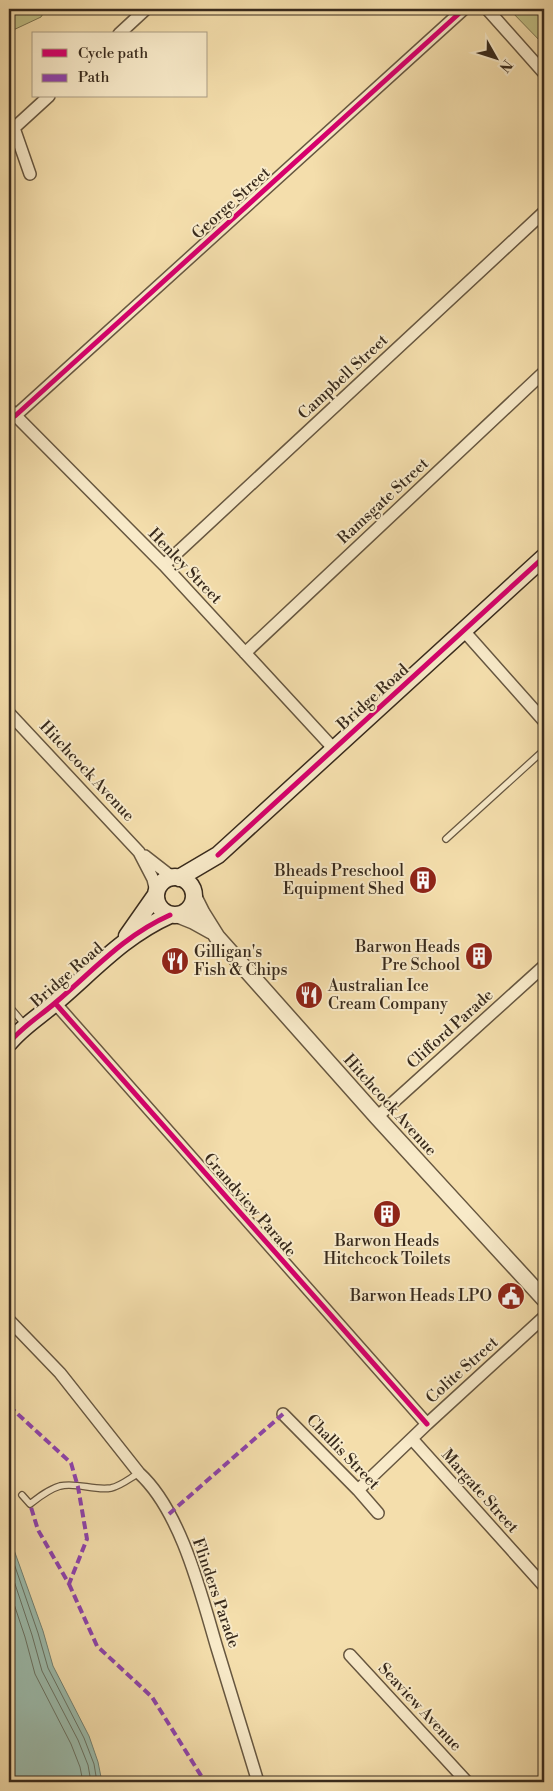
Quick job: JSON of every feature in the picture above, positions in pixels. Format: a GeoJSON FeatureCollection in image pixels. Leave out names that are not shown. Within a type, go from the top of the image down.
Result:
{"type":"FeatureCollection","features":[{"type":"Feature","properties":{"kind":"main road","name":"Bridge Road"},"geometry":{"type":"LineString","coordinates":[[175,877],[218,855],[544,557]]}},
{"type":"Feature","properties":{"kind":"main road","name":"Bridge Road"},"geometry":{"type":"LineString","coordinates":[[194,895],[218,855]]}},
{"type":"Feature","properties":{"kind":"main road"},"geometry":{"type":"LineString","coordinates":[[175,877],[189,883],[194,895],[189,909],[174,915],[159,908],[156,894],[162,882],[175,877]]}},
{"type":"Feature","properties":{"kind":"main road","name":"Bridge Road"},"geometry":{"type":"LineString","coordinates":[[123,942],[156,894]]}},
{"type":"Feature","properties":{"kind":"main road","name":"Bridge Road"},"geometry":{"type":"LineString","coordinates":[[9,1042],[123,942],[156,922],[174,915]]}},
{"type":"Feature","properties":{"kind":"main road","name":"Bridge Road"},"geometry":{"type":"LineString","coordinates":[[9,1055],[21,1045],[55,1003]]}},
{"type":"Feature","properties":{"kind":"street"},"geometry":{"type":"LineString","coordinates":[[121,32],[146,9]]}},
{"type":"Feature","properties":{"kind":"street","name":"George Street"},"geometry":{"type":"LineString","coordinates":[[12,412],[464,9]]}},
{"type":"Feature","properties":{"kind":"street"},"geometry":{"type":"LineString","coordinates":[[487,9],[544,73]]}},
{"type":"Feature","properties":{"kind":"street"},"geometry":{"type":"LineString","coordinates":[[30,174],[14,128],[47,98]]}},
{"type":"Feature","properties":{"kind":"street","name":"Campbell Street"},"geometry":{"type":"LineString","coordinates":[[164,565],[544,212]]}},
{"type":"Feature","properties":{"kind":"street","name":"Ramsgate Street"},"geometry":{"type":"LineString","coordinates":[[245,653],[544,372]]}},
{"type":"Feature","properties":{"kind":"street","name":"Henley Street"},"geometry":{"type":"LineString","coordinates":[[12,412],[164,565],[334,749]]}},
{"type":"Feature","properties":{"kind":"street"},"geometry":{"type":"LineString","coordinates":[[464,631],[544,721]]}},
{"type":"Feature","properties":{"kind":"street","name":"Hitchcock Avenue"},"geometry":{"type":"LineString","coordinates":[[9,713],[139,852],[175,877]]}},
{"type":"Feature","properties":{"kind":"street","name":"Hitchcock Avenue"},"geometry":{"type":"LineString","coordinates":[[139,852],[151,873],[156,894]]}},
{"type":"Feature","properties":{"kind":"street","name":"Hitchcock Avenue"},"geometry":{"type":"LineString","coordinates":[[194,895],[212,931],[377,1117],[544,1299]]}},
{"type":"Feature","properties":{"kind":"street","name":"Hitchcock Avenue"},"geometry":{"type":"LineString","coordinates":[[174,915],[194,921],[212,931]]}},
{"type":"Feature","properties":{"kind":"street","name":"Clifford Parade"},"geometry":{"type":"LineString","coordinates":[[377,1117],[544,966]]}},
{"type":"Feature","properties":{"kind":"street","name":"Grandview Parade"},"geometry":{"type":"LineString","coordinates":[[55,1003],[427,1424]]}},
{"type":"Feature","properties":{"kind":"street","name":"Colite Street"},"geometry":{"type":"LineString","coordinates":[[358,1490],[544,1317]]}},
{"type":"Feature","properties":{"kind":"street","name":"Flinders Parade"},"geometry":{"type":"LineString","coordinates":[[9,1320],[60,1373],[139,1473],[151,1484],[169,1514],[194,1570],[258,1782]]}},
{"type":"Feature","properties":{"kind":"street","name":"Challis Street"},"geometry":{"type":"LineString","coordinates":[[283,1414],[378,1513]]}},
{"type":"Feature","properties":{"kind":"street","name":"Margate Street"},"geometry":{"type":"LineString","coordinates":[[412,1439],[544,1586]]}},
{"type":"Feature","properties":{"kind":"street","name":"Seaview Avenue"},"geometry":{"type":"LineString","coordinates":[[350,1654],[467,1782]]}},
{"type":"Feature","properties":{"kind":"lane"},"geometry":{"type":"LineString","coordinates":[[446,839],[544,750]]}},
{"type":"Feature","properties":{"kind":"lane"},"geometry":{"type":"LineString","coordinates":[[9,1006],[26,1026]]}},
{"type":"Feature","properties":{"kind":"lane"},"geometry":{"type":"LineString","coordinates":[[22,1495],[30,1504],[60,1486],[114,1487],[139,1473]]}},
{"type":"Feature","properties":{"kind":"shaded area"},"geometry":{"type":"Polygon","coordinates":[[[9,9],[46,9],[41,17],[9,32],[9,9]]]}},
{"type":"Feature","properties":{"kind":"shaded area"},"geometry":{"type":"Polygon","coordinates":[[[509,9],[544,9],[544,45],[509,9]]]}},
{"type":"Feature","properties":{"kind":"water"},"geometry":{"type":"Polygon","coordinates":[[[9,1536],[43,1631],[53,1666],[89,1736],[98,1762],[102,1782],[9,1782],[9,1536]]]}},
{"type":"Feature","properties":{"kind":"marked path"},"geometry":{"type":"LineString","coordinates":[[9,1406],[71,1463],[78,1487],[87,1539],[69,1584],[38,1530],[30,1504]]}},
{"type":"Feature","properties":{"kind":"marked path"},"geometry":{"type":"LineString","coordinates":[[169,1514],[283,1414]]}},
{"type":"Feature","properties":{"kind":"marked path"},"geometry":{"type":"LineString","coordinates":[[69,1584],[97,1646],[152,1697],[205,1782]]}},
{"type":"Feature","properties":{"kind":"cycle path"},"geometry":{"type":"LineString","coordinates":[[15,416],[464,9]]}},
{"type":"Feature","properties":{"kind":"cycle path"},"geometry":{"type":"LineString","coordinates":[[218,855],[544,557]]}},
{"type":"Feature","properties":{"kind":"cycle path"},"geometry":{"type":"LineString","coordinates":[[9,1043],[109,955],[153,923],[170,915]]}},
{"type":"Feature","properties":{"kind":"cycle path"},"geometry":{"type":"LineString","coordinates":[[55,1003],[427,1424]]}},
{"type":"Feature","properties":{"kind":"place","name":"Bheads Preschool Equipment Shed"},"geometry":{"type":"Point","coordinates":[423,880]}},
{"type":"Feature","properties":{"kind":"place","name":"Barwon Heads Pre School"},"geometry":{"type":"Point","coordinates":[479,956]}},
{"type":"Feature","properties":{"kind":"place","name":"Gilligan's Fish & Chips"},"geometry":{"type":"Point","coordinates":[175,961]}},
{"type":"Feature","properties":{"kind":"place","name":"Australian Ice Cream Company"},"geometry":{"type":"Point","coordinates":[309,995]}},
{"type":"Feature","properties":{"kind":"place","name":"Barwon Heads Hitchcock Toilets"},"geometry":{"type":"Point","coordinates":[387,1214]}},
{"type":"Feature","properties":{"kind":"place","name":"Barwon Heads LPO"},"geometry":{"type":"Point","coordinates":[511,1296]}}]}
